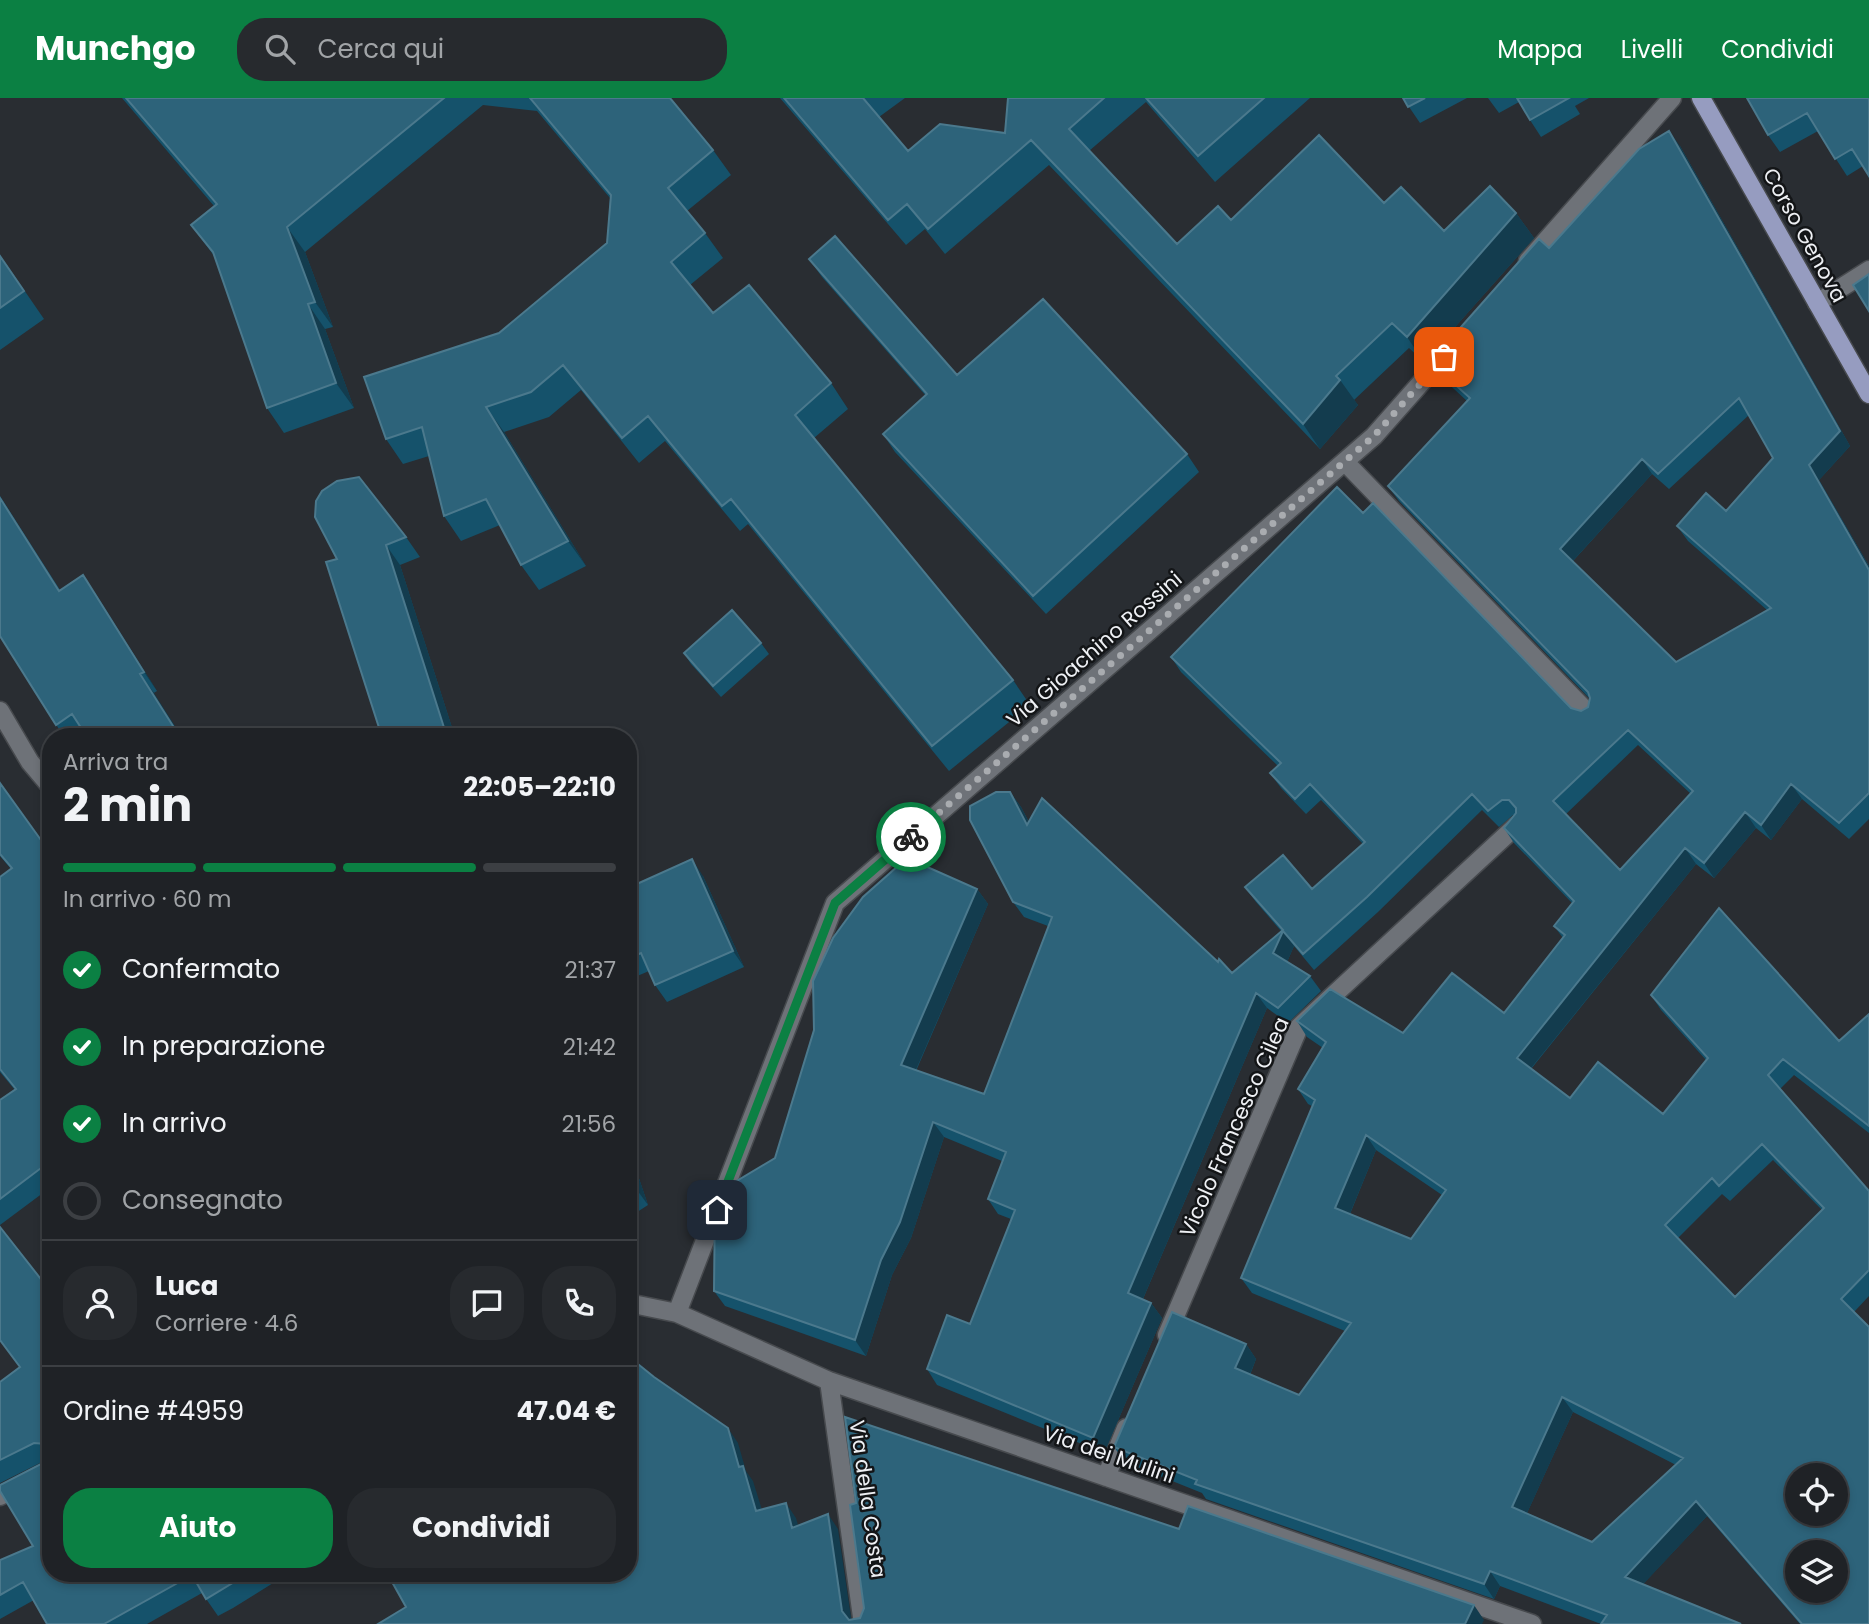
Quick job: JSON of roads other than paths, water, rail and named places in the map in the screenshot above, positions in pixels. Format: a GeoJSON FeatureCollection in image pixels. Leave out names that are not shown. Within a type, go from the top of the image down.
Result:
{"type":"FeatureCollection","features":[{"type":"Feature","properties":{"kind":"main road","name":"Corso Genova"},"geometry":{"type":"LineString","coordinates":[[1701,98],[1869,394]]}},
{"type":"Feature","properties":{"kind":"street"},"geometry":{"type":"LineString","coordinates":[[1518,272],[1672,98]]}},
{"type":"Feature","properties":{"kind":"street"},"geometry":{"type":"LineString","coordinates":[[1817,303],[1869,270]]}},
{"type":"Feature","properties":{"kind":"street","name":"Via Gioachino Rossini"},"geometry":{"type":"LineString","coordinates":[[677,1313],[835,903],[1374,436],[1464,334]]}},
{"type":"Feature","properties":{"kind":"street"},"geometry":{"type":"LineString","coordinates":[[1345,462],[1590,715]]}},
{"type":"Feature","properties":{"kind":"street"},"geometry":{"type":"LineString","coordinates":[[0,711],[30,762],[42,776]]}},
{"type":"Feature","properties":{"kind":"street","name":"Vicolo Francesco Cilea"},"geometry":{"type":"LineString","coordinates":[[1161,1348],[1299,1027],[1516,826]]}},
{"type":"Feature","properties":{"kind":"street","name":"Via dei Mulini"},"geometry":{"type":"LineString","coordinates":[[637,1305],[677,1313],[829,1381],[1532,1624]]}},
{"type":"Feature","properties":{"kind":"street","name":"Via della Costa"},"geometry":{"type":"LineString","coordinates":[[829,1381],[838,1462],[863,1624]]}},
{"type":"Feature","properties":{"kind":"street"},"geometry":{"type":"LineString","coordinates":[[1106,1477],[1133,1412]]}},
{"type":"Feature","properties":{"kind":"street"},"geometry":{"type":"LineString","coordinates":[[0,1496],[42,1475]]}}]}
